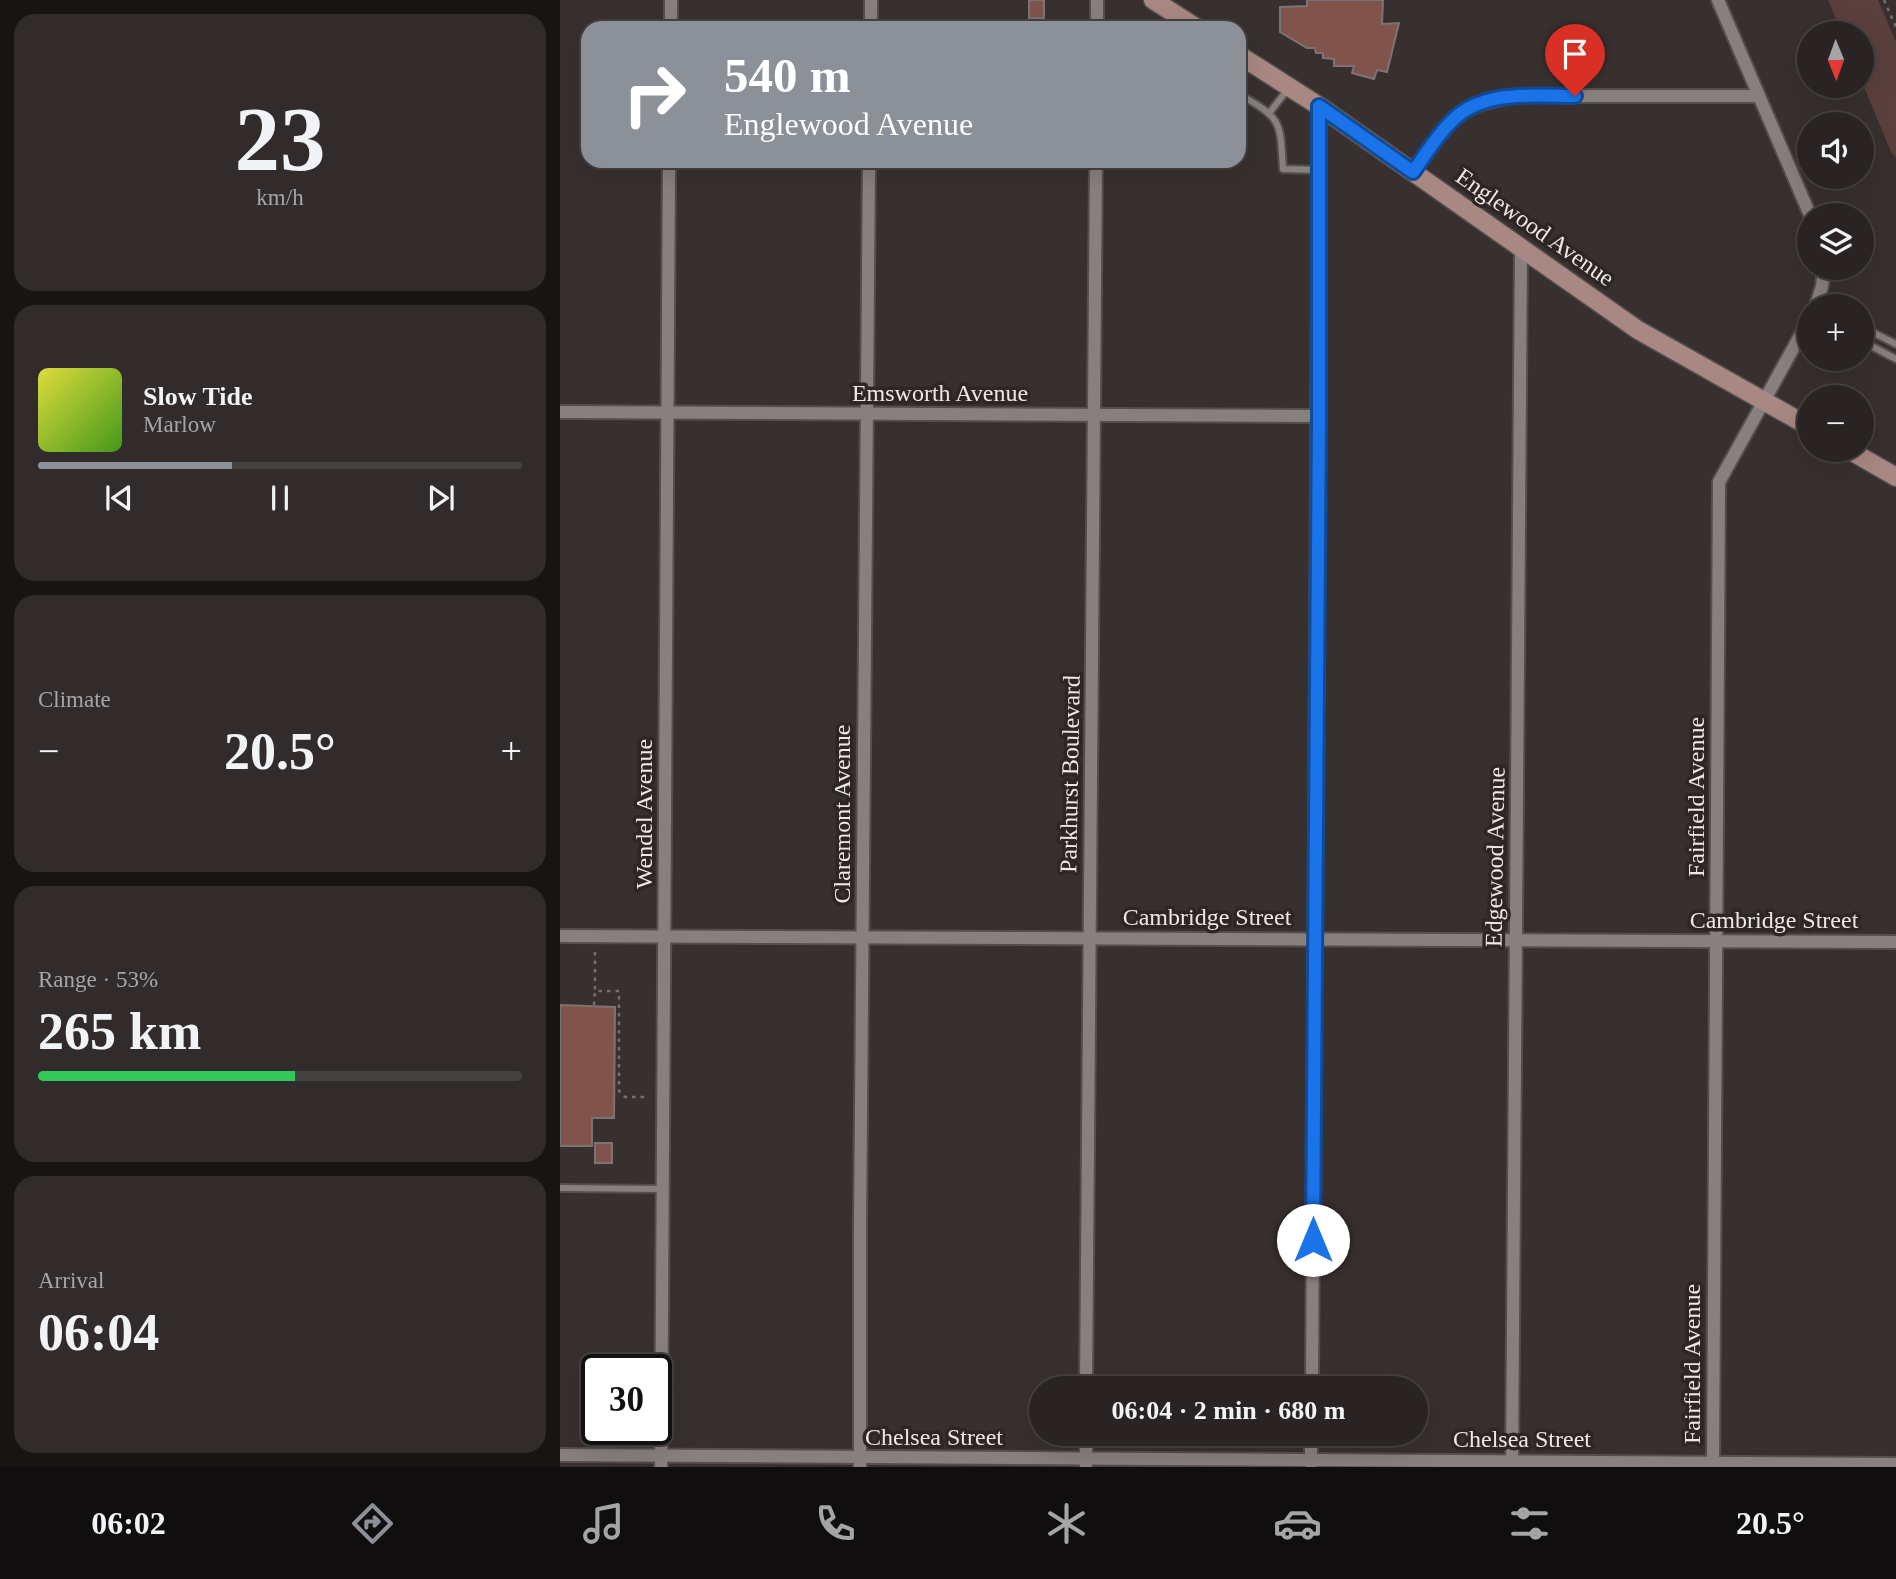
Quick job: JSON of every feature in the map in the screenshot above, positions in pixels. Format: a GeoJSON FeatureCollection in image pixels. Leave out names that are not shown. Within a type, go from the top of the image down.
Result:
{"type":"FeatureCollection","features":[{"type":"Feature","properties":{"kind":"street"},"geometry":{"type":"LineString","coordinates":[[671,0],[671,21]]}},
{"type":"Feature","properties":{"kind":"street"},"geometry":{"type":"LineString","coordinates":[[871,0],[871,21]]}},
{"type":"Feature","properties":{"kind":"street"},"geometry":{"type":"LineString","coordinates":[[1097,0],[1097,21]]}},
{"type":"Feature","properties":{"kind":"street"},"geometry":{"type":"LineString","coordinates":[[1153,0],[1184,21]]}},
{"type":"Feature","properties":{"kind":"street"},"geometry":{"type":"LineString","coordinates":[[1718,0],[1805,203]]}},
{"type":"Feature","properties":{"kind":"street","name":"Englewood Avenue"},"geometry":{"type":"LineString","coordinates":[[1246,59],[1319,106],[1638,330],[1797,420]]}},
{"type":"Feature","properties":{"kind":"street"},"geometry":{"type":"LineString","coordinates":[[1413,172],[1450,122],[1462,112],[1498,98],[1759,96]]}},
{"type":"Feature","properties":{"kind":"street"},"geometry":{"type":"LineString","coordinates":[[1312,1376],[1319,106]]}},
{"type":"Feature","properties":{"kind":"street","name":"Wendel Avenue"},"geometry":{"type":"LineString","coordinates":[[661,1461],[669,168]]}},
{"type":"Feature","properties":{"kind":"street","name":"Claremont Avenue"},"geometry":{"type":"LineString","coordinates":[[860,1463],[869,168]]}},
{"type":"Feature","properties":{"kind":"street","name":"Parkhurst Boulevard"},"geometry":{"type":"LineString","coordinates":[[1086,1376],[1096,168]]}},
{"type":"Feature","properties":{"kind":"street","name":"Edgewood Avenue"},"geometry":{"type":"LineString","coordinates":[[1512,1464],[1521,248]]}},
{"type":"Feature","properties":{"kind":"street","name":"Fairfield Avenue"},"geometry":{"type":"LineString","coordinates":[[1713,1464],[1719,482],[1797,341]]}},
{"type":"Feature","properties":{"kind":"street","name":"Emsworth Avenue"},"geometry":{"type":"LineString","coordinates":[[560,412],[1319,416]]}},
{"type":"Feature","properties":{"kind":"street"},"geometry":{"type":"LineString","coordinates":[[1870,462],[1896,477]]}},
{"type":"Feature","properties":{"kind":"street","name":"Cambridge Street"},"geometry":{"type":"LineString","coordinates":[[560,936],[862,935],[1896,942]]}},
{"type":"Feature","properties":{"kind":"street","name":"Chelsea Street"},"geometry":{"type":"LineString","coordinates":[[560,1455],[661,1461],[860,1463],[1896,1464]]}},
{"type":"Feature","properties":{"kind":"lane"},"geometry":{"type":"LineString","coordinates":[[1270,112],[1290,87]]}},
{"type":"Feature","properties":{"kind":"lane"},"geometry":{"type":"LineString","coordinates":[[1246,98],[1270,112],[1280,131],[1283,169],[1319,170]]}},
{"type":"Feature","properties":{"kind":"lane"},"geometry":{"type":"LineString","coordinates":[[1874,333],[1896,344]]}},
{"type":"Feature","properties":{"kind":"lane"},"geometry":{"type":"LineString","coordinates":[[1874,347],[1896,359]]}},
{"type":"Feature","properties":{"kind":"lane"},"geometry":{"type":"LineString","coordinates":[[560,1188],[663,1189]]}},
{"type":"Feature","properties":{"kind":"path"},"geometry":{"type":"LineString","coordinates":[[1884,0],[1896,27]]}},
{"type":"Feature","properties":{"kind":"path"},"geometry":{"type":"LineString","coordinates":[[594,1005],[595,951]]}},
{"type":"Feature","properties":{"kind":"path"},"geometry":{"type":"LineString","coordinates":[[595,991],[620,991],[619,1091],[625,1097],[647,1097]]}},
{"type":"Feature","properties":{"kind":"shaded area"},"geometry":{"type":"Polygon","coordinates":[[[1828,0],[1878,0],[1896,42],[1896,157],[1892,154],[1869,98],[1874,98],[1874,21],[1837,21],[1828,0]]]}},
{"type":"Feature","properties":{"kind":"building"},"geometry":{"type":"Polygon","coordinates":[[[1029,0],[1044,0],[1044,18],[1029,18],[1029,0]]]}},
{"type":"Feature","properties":{"kind":"building"},"geometry":{"type":"Polygon","coordinates":[[[1307,0],[1383,0],[1382,24],[1399,23],[1387,72],[1377,70],[1374,79],[1352,73],[1354,66],[1334,66],[1334,59],[1323,58],[1323,53],[1316,53],[1315,48],[1307,48],[1280,32],[1280,7],[1307,6],[1307,0]]]}},
{"type":"Feature","properties":{"kind":"building"},"geometry":{"type":"Polygon","coordinates":[[[560,1005],[615,1007],[614,1118],[592,1118],[592,1146],[560,1146],[560,1005]]]}},
{"type":"Feature","properties":{"kind":"building"},"geometry":{"type":"Polygon","coordinates":[[[595,1143],[612,1143],[612,1163],[595,1163],[595,1143]]]}},
{"type":"Feature","properties":{"kind":"route"},"geometry":{"type":"LineString","coordinates":[[1313,1240],[1319,106],[1413,172],[1450,122],[1462,112],[1481,103],[1498,98],[1524,96],[1575,96]]}}]}
